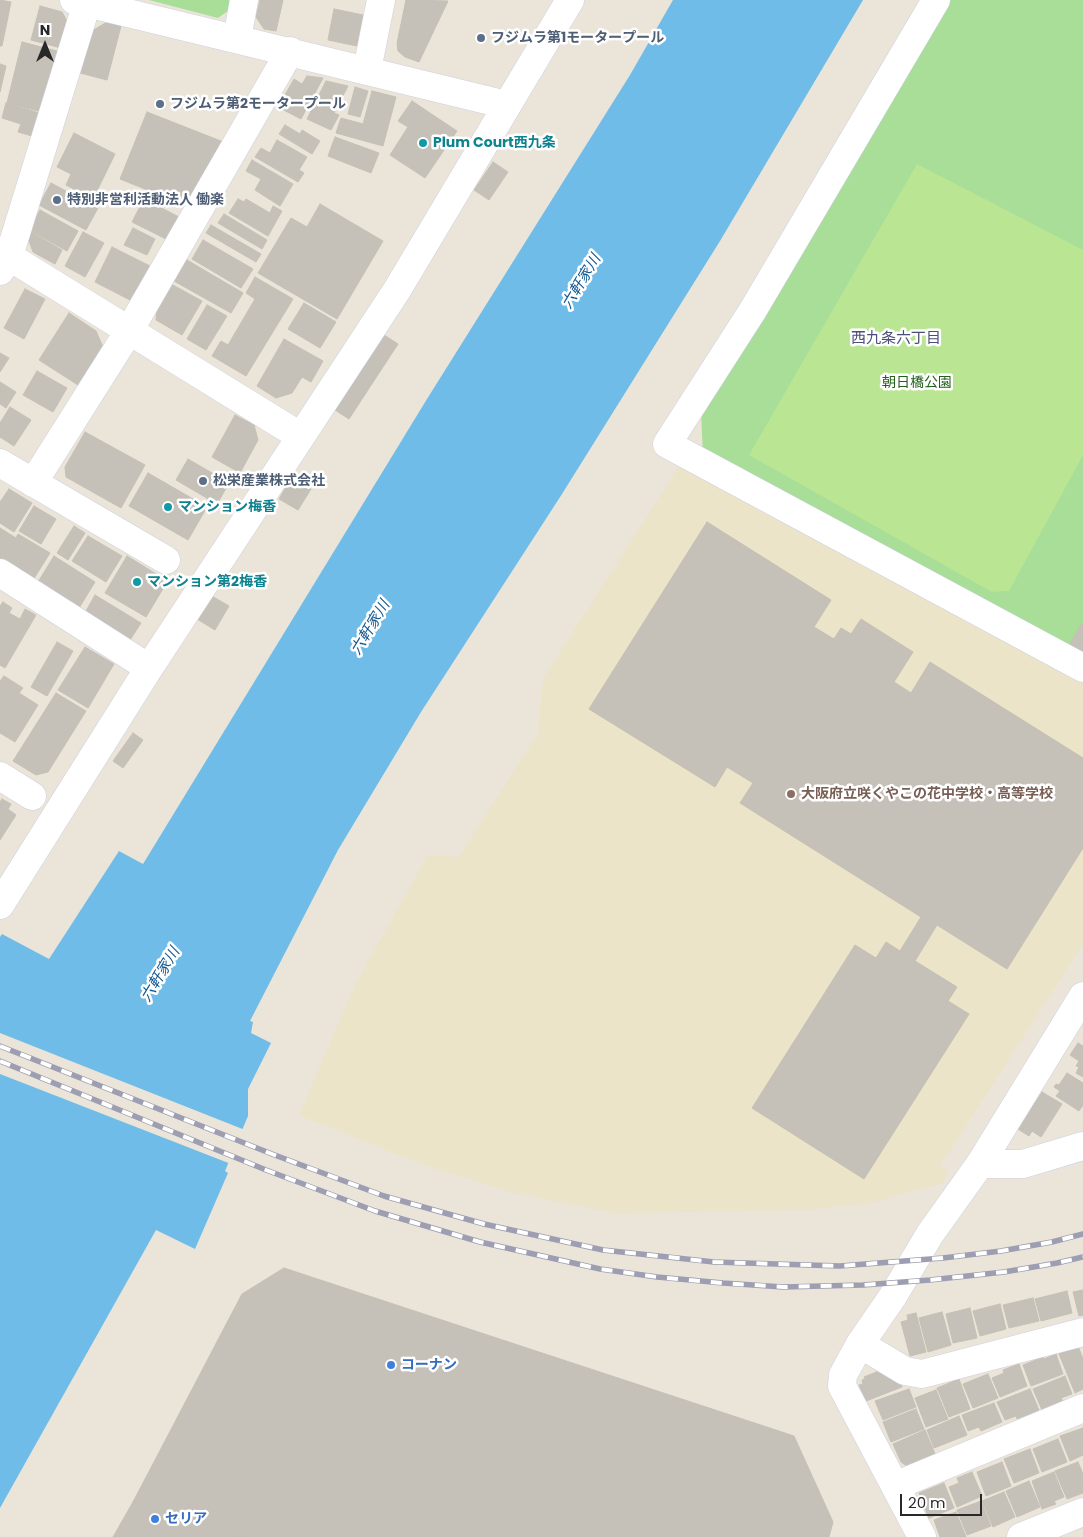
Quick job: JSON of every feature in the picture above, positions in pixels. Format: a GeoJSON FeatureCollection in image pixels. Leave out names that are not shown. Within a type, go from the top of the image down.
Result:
{"type":"FeatureCollection","features":[{"type":"Feature","properties":{"kind":"street"},"geometry":{"type":"LineString","coordinates":[[237,39],[244,0]]}},
{"type":"Feature","properties":{"kind":"street"},"geometry":{"type":"LineString","coordinates":[[367,70],[381,0]]}},
{"type":"Feature","properties":{"kind":"street"},"geometry":{"type":"LineString","coordinates":[[0,905],[148,668],[397,290],[570,0]]}},
{"type":"Feature","properties":{"kind":"street"},"geometry":{"type":"LineString","coordinates":[[936,0],[753,310],[667,444],[1083,668]]}},
{"type":"Feature","properties":{"kind":"street"},"geometry":{"type":"LineString","coordinates":[[300,436],[129,331],[3,259],[81,2],[507,105]]}},
{"type":"Feature","properties":{"kind":"street"},"geometry":{"type":"LineString","coordinates":[[33,483],[129,331],[290,51]]}},
{"type":"Feature","properties":{"kind":"street"},"geometry":{"type":"LineString","coordinates":[[3,472],[33,483],[166,560]]}},
{"type":"Feature","properties":{"kind":"street"},"geometry":{"type":"LineString","coordinates":[[0,573],[148,668]]}},
{"type":"Feature","properties":{"kind":"street"},"geometry":{"type":"LineString","coordinates":[[0,776],[32,796]]}},
{"type":"Feature","properties":{"kind":"street"},"geometry":{"type":"LineString","coordinates":[[922,1537],[842,1386],[843,1375],[860,1344],[893,1296],[930,1234],[980,1164],[1083,996]]}},
{"type":"Feature","properties":{"kind":"street"},"geometry":{"type":"LineString","coordinates":[[980,1164],[1023,1164],[1083,1146]]}},
{"type":"Feature","properties":{"kind":"street"},"geometry":{"type":"LineString","coordinates":[[860,1344],[905,1371],[922,1374],[1083,1332]]}},
{"type":"Feature","properties":{"kind":"street"},"geometry":{"type":"LineString","coordinates":[[895,1486],[1083,1408]]}},
{"type":"Feature","properties":{"kind":"street"},"geometry":{"type":"LineString","coordinates":[[1021,1537],[1083,1512]]}},
{"type":"Feature","properties":{"kind":"shaded area","name":"大阪府立咲くやこの花中学校・高等学校"},"geometry":{"type":"Polygon","coordinates":[[[683,460],[1083,676],[1083,944],[940,1166],[949,1171],[942,1183],[870,1203],[804,1210],[616,1213],[515,1193],[424,1165],[299,1115],[356,983],[428,855],[459,857],[538,733],[543,679],[683,460]]]}},
{"type":"Feature","properties":{"kind":"green space"},"geometry":{"type":"Polygon","coordinates":[[[149,0],[233,0],[232,8],[218,18],[149,0]]]}},
{"type":"Feature","properties":{"kind":"green space","name":"朝日橋公園"},"geometry":{"type":"Polygon","coordinates":[[[948,0],[1083,0],[1083,656],[703,455],[701,412],[948,0]]]}},
{"type":"Feature","properties":{"kind":"green space"},"geometry":{"type":"Polygon","coordinates":[[[917,164],[1083,250],[1083,455],[1009,591],[992,592],[749,455],[917,164]]]}},
{"type":"Feature","properties":{"kind":"water","name":"六軒家川"},"geometry":{"type":"Polygon","coordinates":[[[673,0],[863,0],[720,241],[562,494],[421,712],[338,850],[250,1021],[253,1022],[251,1033],[271,1043],[248,1089],[248,1116],[225,1171],[228,1173],[195,1249],[156,1230],[0,1508],[0,937],[2,934],[49,959],[119,851],[143,864],[427,399],[630,75],[673,0]]]}},
{"type":"Feature","properties":{"kind":"pier"},"geometry":{"type":"Polygon","coordinates":[[[0,1033],[245,1130],[231,1164],[0,1074],[0,1033]]]}},
{"type":"Feature","properties":{"kind":"building"},"geometry":{"type":"Polygon","coordinates":[[[0,0],[11,2],[2,46],[0,46],[0,0]]]}},
{"type":"Feature","properties":{"kind":"building"},"geometry":{"type":"Polygon","coordinates":[[[260,0],[283,0],[276,31],[264,29],[256,17],[260,0]]]}},
{"type":"Feature","properties":{"kind":"building"},"geometry":{"type":"Polygon","coordinates":[[[406,0],[448,1],[419,62],[405,57],[398,51],[397,43],[406,0]]]}},
{"type":"Feature","properties":{"kind":"building"},"geometry":{"type":"Polygon","coordinates":[[[40,6],[62,12],[68,23],[61,48],[31,40],[40,6]]]}},
{"type":"Feature","properties":{"kind":"building"},"geometry":{"type":"Polygon","coordinates":[[[334,9],[363,15],[357,46],[328,40],[334,9]]]}},
{"type":"Feature","properties":{"kind":"building"},"geometry":{"type":"Polygon","coordinates":[[[107,22],[121,26],[107,80],[80,73],[92,31],[107,22]]]}},
{"type":"Feature","properties":{"kind":"building"},"geometry":{"type":"Polygon","coordinates":[[[22,42],[57,51],[42,112],[7,103],[22,42]]]}},
{"type":"Feature","properties":{"kind":"building"},"geometry":{"type":"Polygon","coordinates":[[[0,64],[6,66],[0,92],[0,64]]]}},
{"type":"Feature","properties":{"kind":"building"},"geometry":{"type":"Polygon","coordinates":[[[307,76],[323,78],[301,119],[278,107],[294,79],[302,84],[307,76]]]}},
{"type":"Feature","properties":{"kind":"building"},"geometry":{"type":"Polygon","coordinates":[[[326,81],[348,86],[334,113],[339,115],[331,130],[307,119],[326,81]]]}},
{"type":"Feature","properties":{"kind":"building"},"geometry":{"type":"Polygon","coordinates":[[[355,87],[368,91],[360,117],[348,114],[355,87]]]}},
{"type":"Feature","properties":{"kind":"building"},"geometry":{"type":"Polygon","coordinates":[[[372,91],[396,97],[383,146],[336,133],[341,118],[363,124],[372,91]]]}},
{"type":"Feature","properties":{"kind":"building","name":"Plum Court西九条"},"geometry":{"type":"Polygon","coordinates":[[[412,101],[457,131],[425,178],[390,155],[408,127],[398,121],[412,101]]]}},
{"type":"Feature","properties":{"kind":"building"},"geometry":{"type":"Polygon","coordinates":[[[6,103],[39,113],[32,136],[18,132],[21,124],[2,118],[6,103]]]}},
{"type":"Feature","properties":{"kind":"building"},"geometry":{"type":"Polygon","coordinates":[[[147,112],[226,143],[185,205],[120,179],[147,112]]]}},
{"type":"Feature","properties":{"kind":"building"},"geometry":{"type":"Polygon","coordinates":[[[285,125],[300,134],[302,130],[320,141],[312,154],[279,134],[285,125]]]}},
{"type":"Feature","properties":{"kind":"building"},"geometry":{"type":"Polygon","coordinates":[[[74,133],[115,154],[93,199],[66,185],[71,174],[57,167],[74,133]]]}},
{"type":"Feature","properties":{"kind":"building"},"geometry":{"type":"Polygon","coordinates":[[[335,137],[379,153],[371,173],[328,156],[335,137]]]}},
{"type":"Feature","properties":{"kind":"building"},"geometry":{"type":"Polygon","coordinates":[[[277,140],[307,157],[299,170],[304,173],[298,182],[255,157],[261,148],[270,153],[277,140]]]}},
{"type":"Feature","properties":{"kind":"building"},"geometry":{"type":"Polygon","coordinates":[[[252,160],[293,184],[280,206],[255,190],[261,179],[246,171],[252,160]]]}},
{"type":"Feature","properties":{"kind":"building"},"geometry":{"type":"Polygon","coordinates":[[[493,162],[508,172],[489,200],[474,190],[493,162]]]}},
{"type":"Feature","properties":{"kind":"building"},"geometry":{"type":"Polygon","coordinates":[[[51,183],[98,208],[86,230],[39,205],[51,183]]]}},
{"type":"Feature","properties":{"kind":"building"},"geometry":{"type":"Polygon","coordinates":[[[144,199],[179,217],[168,240],[132,222],[144,199]]]}},
{"type":"Feature","properties":{"kind":"building"},"geometry":{"type":"Polygon","coordinates":[[[238,199],[244,202],[246,199],[270,213],[273,206],[282,211],[268,236],[229,213],[238,199]]]}},
{"type":"Feature","properties":{"kind":"building"},"geometry":{"type":"Polygon","coordinates":[[[320,204],[383,241],[337,319],[258,273],[291,218],[307,227],[320,204]]]}},
{"type":"Feature","properties":{"kind":"building"},"geometry":{"type":"Polygon","coordinates":[[[40,210],[78,231],[67,251],[29,230],[40,210]]]}},
{"type":"Feature","properties":{"kind":"building"},"geometry":{"type":"Polygon","coordinates":[[[224,214],[267,240],[262,249],[218,223],[224,214]]]}},
{"type":"Feature","properties":{"kind":"building"},"geometry":{"type":"Polygon","coordinates":[[[211,225],[261,254],[256,262],[206,233],[211,225]]]}},
{"type":"Feature","properties":{"kind":"building"},"geometry":{"type":"Polygon","coordinates":[[[133,228],[155,239],[147,255],[124,245],[133,228]]]}},
{"type":"Feature","properties":{"kind":"building"},"geometry":{"type":"Polygon","coordinates":[[[31,232],[62,250],[55,264],[33,252],[28,238],[31,232]]]}},
{"type":"Feature","properties":{"kind":"building"},"geometry":{"type":"Polygon","coordinates":[[[83,232],[104,243],[85,277],[65,266],[83,232]]]}},
{"type":"Feature","properties":{"kind":"building"},"geometry":{"type":"Polygon","coordinates":[[[203,240],[253,269],[241,288],[192,259],[203,240]]]}},
{"type":"Feature","properties":{"kind":"building"},"geometry":{"type":"Polygon","coordinates":[[[112,247],[150,266],[132,301],[95,282],[112,247]]]}},
{"type":"Feature","properties":{"kind":"building"},"geometry":{"type":"Polygon","coordinates":[[[187,260],[243,293],[231,313],[174,281],[187,260]]]}},
{"type":"Feature","properties":{"kind":"building"},"geometry":{"type":"Polygon","coordinates":[[[255,277],[293,299],[246,376],[212,356],[221,341],[228,345],[255,299],[246,293],[255,277]]]}},
{"type":"Feature","properties":{"kind":"building"},"geometry":{"type":"Polygon","coordinates":[[[171,284],[202,301],[182,335],[156,320],[157,309],[171,284]]]}},
{"type":"Feature","properties":{"kind":"building"},"geometry":{"type":"Polygon","coordinates":[[[25,289],[45,299],[24,339],[4,328],[25,289]]]}},
{"type":"Feature","properties":{"kind":"building"},"geometry":{"type":"Polygon","coordinates":[[[304,303],[336,322],[320,348],[288,329],[304,303]]]}},
{"type":"Feature","properties":{"kind":"building"},"geometry":{"type":"Polygon","coordinates":[[[207,305],[227,316],[206,350],[187,339],[207,305]]]}},
{"type":"Feature","properties":{"kind":"building"},"geometry":{"type":"Polygon","coordinates":[[[69,313],[96,331],[103,347],[78,385],[39,360],[69,313]]]}},
{"type":"Feature","properties":{"kind":"building"},"geometry":{"type":"Polygon","coordinates":[[[381,333],[398,344],[349,419],[332,408],[381,333]]]}},
{"type":"Feature","properties":{"kind":"building"},"geometry":{"type":"Polygon","coordinates":[[[284,339],[323,361],[311,382],[302,377],[292,393],[276,398],[257,386],[284,339]]]}},
{"type":"Feature","properties":{"kind":"building"},"geometry":{"type":"Polygon","coordinates":[[[0,353],[9,358],[0,372],[0,353]]]}},
{"type":"Feature","properties":{"kind":"building"},"geometry":{"type":"Polygon","coordinates":[[[37,371],[67,388],[53,412],[23,395],[37,371]]]}},
{"type":"Feature","properties":{"kind":"building"},"geometry":{"type":"Polygon","coordinates":[[[0,382],[16,392],[6,408],[0,404],[0,382]]]}},
{"type":"Feature","properties":{"kind":"building"},"geometry":{"type":"Polygon","coordinates":[[[10,407],[31,420],[14,446],[0,437],[0,423],[10,407]]]}},
{"type":"Feature","properties":{"kind":"building"},"geometry":{"type":"Polygon","coordinates":[[[235,415],[254,425],[258,440],[240,473],[212,457],[235,415]]]}},
{"type":"Feature","properties":{"kind":"building"},"geometry":{"type":"Polygon","coordinates":[[[85,432],[145,465],[121,508],[66,477],[65,467],[85,432]]]}},
{"type":"Feature","properties":{"kind":"building","name":"松栄産業株式会社"},"geometry":{"type":"Polygon","coordinates":[[[188,459],[229,483],[217,504],[176,480],[188,459]]]}},
{"type":"Feature","properties":{"kind":"building","name":"マンション梅香"},"geometry":{"type":"Polygon","coordinates":[[[148,473],[207,507],[188,540],[129,506],[148,473]]]}},
{"type":"Feature","properties":{"kind":"building"},"geometry":{"type":"Polygon","coordinates":[[[291,478],[311,489],[298,510],[279,499],[291,478]]]}},
{"type":"Feature","properties":{"kind":"building"},"geometry":{"type":"Polygon","coordinates":[[[9,489],[32,503],[14,532],[0,523],[0,502],[9,489]]]}},
{"type":"Feature","properties":{"kind":"building"},"geometry":{"type":"Polygon","coordinates":[[[34,506],[56,519],[41,544],[19,531],[34,506]]]}},
{"type":"Feature","properties":{"kind":"building"},"geometry":{"type":"Polygon","coordinates":[[[707,522],[831,600],[814,627],[834,639],[841,628],[851,634],[861,619],[913,652],[894,682],[911,693],[930,662],[1083,758],[1083,848],[1007,969],[937,925],[915,961],[957,987],[948,1001],[969,1014],[864,1179],[752,1108],[855,945],[876,958],[886,942],[900,951],[921,917],[740,803],[753,783],[727,767],[715,787],[589,709],[707,522]]]}},
{"type":"Feature","properties":{"kind":"building"},"geometry":{"type":"Polygon","coordinates":[[[74,526],[85,533],[68,560],[57,553],[74,526]]]}},
{"type":"Feature","properties":{"kind":"building"},"geometry":{"type":"Polygon","coordinates":[[[0,528],[16,538],[18,534],[50,553],[33,580],[0,560],[0,528]]]}},
{"type":"Feature","properties":{"kind":"building"},"geometry":{"type":"Polygon","coordinates":[[[88,536],[122,556],[106,582],[72,561],[88,536]]]}},
{"type":"Feature","properties":{"kind":"building"},"geometry":{"type":"Polygon","coordinates":[[[54,556],[95,582],[79,608],[38,582],[54,556]]]}},
{"type":"Feature","properties":{"kind":"building","name":"マンション第2梅香"},"geometry":{"type":"Polygon","coordinates":[[[127,556],[161,577],[164,587],[146,617],[105,593],[127,556]]]}},
{"type":"Feature","properties":{"kind":"building"},"geometry":{"type":"Polygon","coordinates":[[[95,595],[141,623],[130,640],[82,618],[95,595]]]}},
{"type":"Feature","properties":{"kind":"building"},"geometry":{"type":"Polygon","coordinates":[[[210,595],[229,606],[215,630],[197,619],[210,595]]]}},
{"type":"Feature","properties":{"kind":"building"},"geometry":{"type":"Polygon","coordinates":[[[3,602],[12,608],[9,613],[20,619],[25,609],[36,615],[5,668],[0,665],[0,606],[3,602]]]}},
{"type":"Feature","properties":{"kind":"building"},"geometry":{"type":"Polygon","coordinates":[[[1081,624],[1083,625],[1083,654],[1069,646],[1081,624]]]}},
{"type":"Feature","properties":{"kind":"building"},"geometry":{"type":"Polygon","coordinates":[[[57,642],[73,651],[47,696],[31,687],[57,642]]]}},
{"type":"Feature","properties":{"kind":"building"},"geometry":{"type":"Polygon","coordinates":[[[85,647],[114,664],[88,708],[58,690],[85,647]]]}},
{"type":"Feature","properties":{"kind":"building"},"geometry":{"type":"Polygon","coordinates":[[[4,676],[23,688],[19,693],[38,705],[15,742],[0,733],[0,681],[4,676]]]}},
{"type":"Feature","properties":{"kind":"building"},"geometry":{"type":"Polygon","coordinates":[[[56,693],[86,711],[48,772],[36,775],[13,761],[56,693]]]}},
{"type":"Feature","properties":{"kind":"building"},"geometry":{"type":"Polygon","coordinates":[[[133,733],[143,740],[123,768],[113,761],[133,733]]]}},
{"type":"Feature","properties":{"kind":"building"},"geometry":{"type":"Polygon","coordinates":[[[2,799],[11,804],[8,809],[16,815],[0,840],[0,802],[2,799]]]}},
{"type":"Feature","properties":{"kind":"building"},"geometry":{"type":"Polygon","coordinates":[[[1078,1043],[1083,1046],[1083,1077],[1076,1073],[1079,1067],[1076,1066],[1079,1061],[1070,1055],[1078,1043]]]}},
{"type":"Feature","properties":{"kind":"building"},"geometry":{"type":"Polygon","coordinates":[[[1067,1073],[1083,1083],[1083,1105],[1079,1111],[1056,1096],[1060,1091],[1054,1087],[1056,1084],[1059,1085],[1067,1073]]]}},
{"type":"Feature","properties":{"kind":"building"},"geometry":{"type":"Polygon","coordinates":[[[1042,1092],[1062,1104],[1041,1137],[1032,1131],[1029,1136],[1018,1129],[1042,1092]]]}},
{"type":"Feature","properties":{"kind":"building","name":"コーナン"},"geometry":{"type":"Polygon","coordinates":[[[284,1268],[794,1436],[833,1522],[829,1537],[242,1537],[133,1502],[242,1294],[284,1268]]]}},
{"type":"Feature","properties":{"kind":"building"},"geometry":{"type":"Polygon","coordinates":[[[1083,1290],[1083,1315],[1079,1316],[1073,1292],[1083,1290]]]}},
{"type":"Feature","properties":{"kind":"building"},"geometry":{"type":"Polygon","coordinates":[[[1067,1291],[1072,1313],[1041,1321],[1035,1299],[1067,1291]]]}},
{"type":"Feature","properties":{"kind":"building"},"geometry":{"type":"Polygon","coordinates":[[[1033,1298],[1039,1321],[1009,1328],[1003,1305],[1033,1298]]]}},
{"type":"Feature","properties":{"kind":"building"},"geometry":{"type":"Polygon","coordinates":[[[1000,1304],[1006,1329],[980,1336],[973,1311],[1000,1304]]]}},
{"type":"Feature","properties":{"kind":"building"},"geometry":{"type":"Polygon","coordinates":[[[970,1308],[977,1338],[953,1343],[946,1314],[970,1308]]]}},
{"type":"Feature","properties":{"kind":"building"},"geometry":{"type":"Polygon","coordinates":[[[942,1312],[951,1345],[928,1352],[919,1318],[942,1312]]]}},
{"type":"Feature","properties":{"kind":"building"},"geometry":{"type":"Polygon","coordinates":[[[916,1313],[926,1352],[910,1356],[901,1322],[908,1320],[907,1315],[916,1313]]]}},
{"type":"Feature","properties":{"kind":"building"},"geometry":{"type":"Polygon","coordinates":[[[1078,1346],[1083,1359],[1083,1389],[1075,1393],[1059,1354],[1078,1346]]]}},
{"type":"Feature","properties":{"kind":"building"},"geometry":{"type":"Polygon","coordinates":[[[1056,1354],[1063,1374],[1031,1386],[1023,1365],[1056,1354]]]}},
{"type":"Feature","properties":{"kind":"building"},"geometry":{"type":"Polygon","coordinates":[[[1019,1364],[1027,1386],[1000,1397],[992,1378],[1004,1373],[1003,1370],[1019,1364]]]}},
{"type":"Feature","properties":{"kind":"building"},"geometry":{"type":"Polygon","coordinates":[[[884,1369],[887,1378],[892,1376],[894,1382],[899,1380],[902,1387],[866,1401],[859,1385],[863,1384],[862,1380],[865,1379],[864,1377],[884,1369]]]}},
{"type":"Feature","properties":{"kind":"building"},"geometry":{"type":"Polygon","coordinates":[[[988,1374],[998,1398],[973,1408],[963,1384],[988,1374]]]}},
{"type":"Feature","properties":{"kind":"building"},"geometry":{"type":"Polygon","coordinates":[[[1065,1376],[1072,1394],[1061,1398],[1063,1401],[1042,1410],[1033,1389],[1065,1376]]]}},
{"type":"Feature","properties":{"kind":"building"},"geometry":{"type":"Polygon","coordinates":[[[959,1379],[970,1409],[949,1417],[937,1388],[959,1379]]]}},
{"type":"Feature","properties":{"kind":"building"},"geometry":{"type":"Polygon","coordinates":[[[909,1389],[916,1407],[883,1420],[875,1401],[909,1389]]]}},
{"type":"Feature","properties":{"kind":"building"},"geometry":{"type":"Polygon","coordinates":[[[1030,1389],[1039,1410],[1017,1419],[1016,1416],[1005,1420],[997,1402],[1030,1389]]]}},
{"type":"Feature","properties":{"kind":"building"},"geometry":{"type":"Polygon","coordinates":[[[936,1390],[948,1419],[926,1427],[915,1398],[936,1390]]]}},
{"type":"Feature","properties":{"kind":"building"},"geometry":{"type":"Polygon","coordinates":[[[994,1403],[1002,1422],[981,1431],[979,1427],[968,1431],[962,1415],[994,1403]]]}},
{"type":"Feature","properties":{"kind":"building"},"geometry":{"type":"Polygon","coordinates":[[[916,1409],[924,1429],[891,1442],[883,1422],[916,1409]]]}},
{"type":"Feature","properties":{"kind":"building"},"geometry":{"type":"Polygon","coordinates":[[[959,1416],[967,1435],[934,1448],[927,1430],[959,1416]]]}},
{"type":"Feature","properties":{"kind":"building"},"geometry":{"type":"Polygon","coordinates":[[[1083,1428],[1083,1455],[1070,1461],[1060,1436],[1083,1428]]]}},
{"type":"Feature","properties":{"kind":"building"},"geometry":{"type":"Polygon","coordinates":[[[925,1430],[935,1454],[907,1466],[901,1462],[893,1444],[925,1430]]]}},
{"type":"Feature","properties":{"kind":"building"},"geometry":{"type":"Polygon","coordinates":[[[1058,1439],[1067,1462],[1042,1472],[1033,1449],[1058,1439]]]}},
{"type":"Feature","properties":{"kind":"building"},"geometry":{"type":"Polygon","coordinates":[[[1030,1449],[1039,1473],[1014,1483],[1004,1459],[1030,1449]]]}},
{"type":"Feature","properties":{"kind":"building"},"geometry":{"type":"Polygon","coordinates":[[[1002,1462],[1011,1486],[986,1496],[977,1472],[1002,1462]]]}},
{"type":"Feature","properties":{"kind":"building"},"geometry":{"type":"Polygon","coordinates":[[[1078,1462],[1083,1474],[1083,1493],[1067,1499],[1055,1471],[1078,1462]]]}},
{"type":"Feature","properties":{"kind":"building"},"geometry":{"type":"Polygon","coordinates":[[[972,1472],[982,1496],[957,1507],[949,1487],[959,1483],[957,1478],[972,1472]]]}},
{"type":"Feature","properties":{"kind":"building"},"geometry":{"type":"Polygon","coordinates":[[[1054,1472],[1064,1497],[1054,1501],[1056,1504],[1042,1509],[1032,1481],[1054,1472]]]}},
{"type":"Feature","properties":{"kind":"building"},"geometry":{"type":"Polygon","coordinates":[[[1029,1481],[1040,1507],[1017,1517],[1006,1491],[1029,1481]]]}},
{"type":"Feature","properties":{"kind":"building"},"geometry":{"type":"Polygon","coordinates":[[[944,1483],[954,1508],[929,1518],[919,1493],[944,1483]]]}},
{"type":"Feature","properties":{"kind":"building"},"geometry":{"type":"Polygon","coordinates":[[[1004,1492],[1015,1517],[993,1527],[982,1501],[1004,1492]]]}},
{"type":"Feature","properties":{"kind":"building"},"geometry":{"type":"Polygon","coordinates":[[[981,1501],[991,1526],[967,1535],[957,1510],[981,1501]]]}},
{"type":"Feature","properties":{"kind":"building","name":"セリア"},"geometry":{"type":"Polygon","coordinates":[[[133,1502],[242,1537],[113,1537],[133,1502]]]}},
{"type":"Feature","properties":{"kind":"building"},"geometry":{"type":"Polygon","coordinates":[[[956,1512],[966,1537],[940,1537],[934,1520],[956,1512]]]}},
{"type":"Feature","properties":{"kind":"railway"},"geometry":{"type":"LineString","coordinates":[[0,1046],[272,1154],[384,1196],[484,1224],[603,1250],[714,1262],[840,1266],[943,1258],[1001,1251],[1052,1242],[1083,1234]]}},
{"type":"Feature","properties":{"kind":"railway"},"geometry":{"type":"LineString","coordinates":[[0,1061],[266,1170],[375,1211],[480,1242],[600,1269],[657,1277],[783,1287],[863,1285],[930,1280],[1004,1272],[1083,1257]]}},
{"type":"Feature","properties":{"kind":"place","name":"フジムラ第1モータープール"},"geometry":{"type":"Point","coordinates":[481,38]}},
{"type":"Feature","properties":{"kind":"place","name":"フジムラ第2モータープール"},"geometry":{"type":"Point","coordinates":[160,104]}},
{"type":"Feature","properties":{"kind":"place","name":"Plum Court西九条"},"geometry":{"type":"Point","coordinates":[423,143]}},
{"type":"Feature","properties":{"kind":"place","name":"特別非営利活動法人 働楽"},"geometry":{"type":"Point","coordinates":[57,200]}},
{"type":"Feature","properties":{"kind":"place","name":"松栄産業株式会社"},"geometry":{"type":"Point","coordinates":[203,481]}},
{"type":"Feature","properties":{"kind":"place","name":"マンション梅香"},"geometry":{"type":"Point","coordinates":[168,507]}},
{"type":"Feature","properties":{"kind":"place","name":"マンション第2梅香"},"geometry":{"type":"Point","coordinates":[137,582]}},
{"type":"Feature","properties":{"kind":"place","name":"大阪府立咲くやこの花中学校・高等学校"},"geometry":{"type":"Point","coordinates":[791,794]}},
{"type":"Feature","properties":{"kind":"place","name":"コーナン"},"geometry":{"type":"Point","coordinates":[391,1365]}},
{"type":"Feature","properties":{"kind":"place","name":"セリア"},"geometry":{"type":"Point","coordinates":[155,1519]}},
{"type":"Feature","properties":{"kind":"district","name":"西九条六丁目"},"geometry":{"type":"Point","coordinates":[896,339]}}]}
